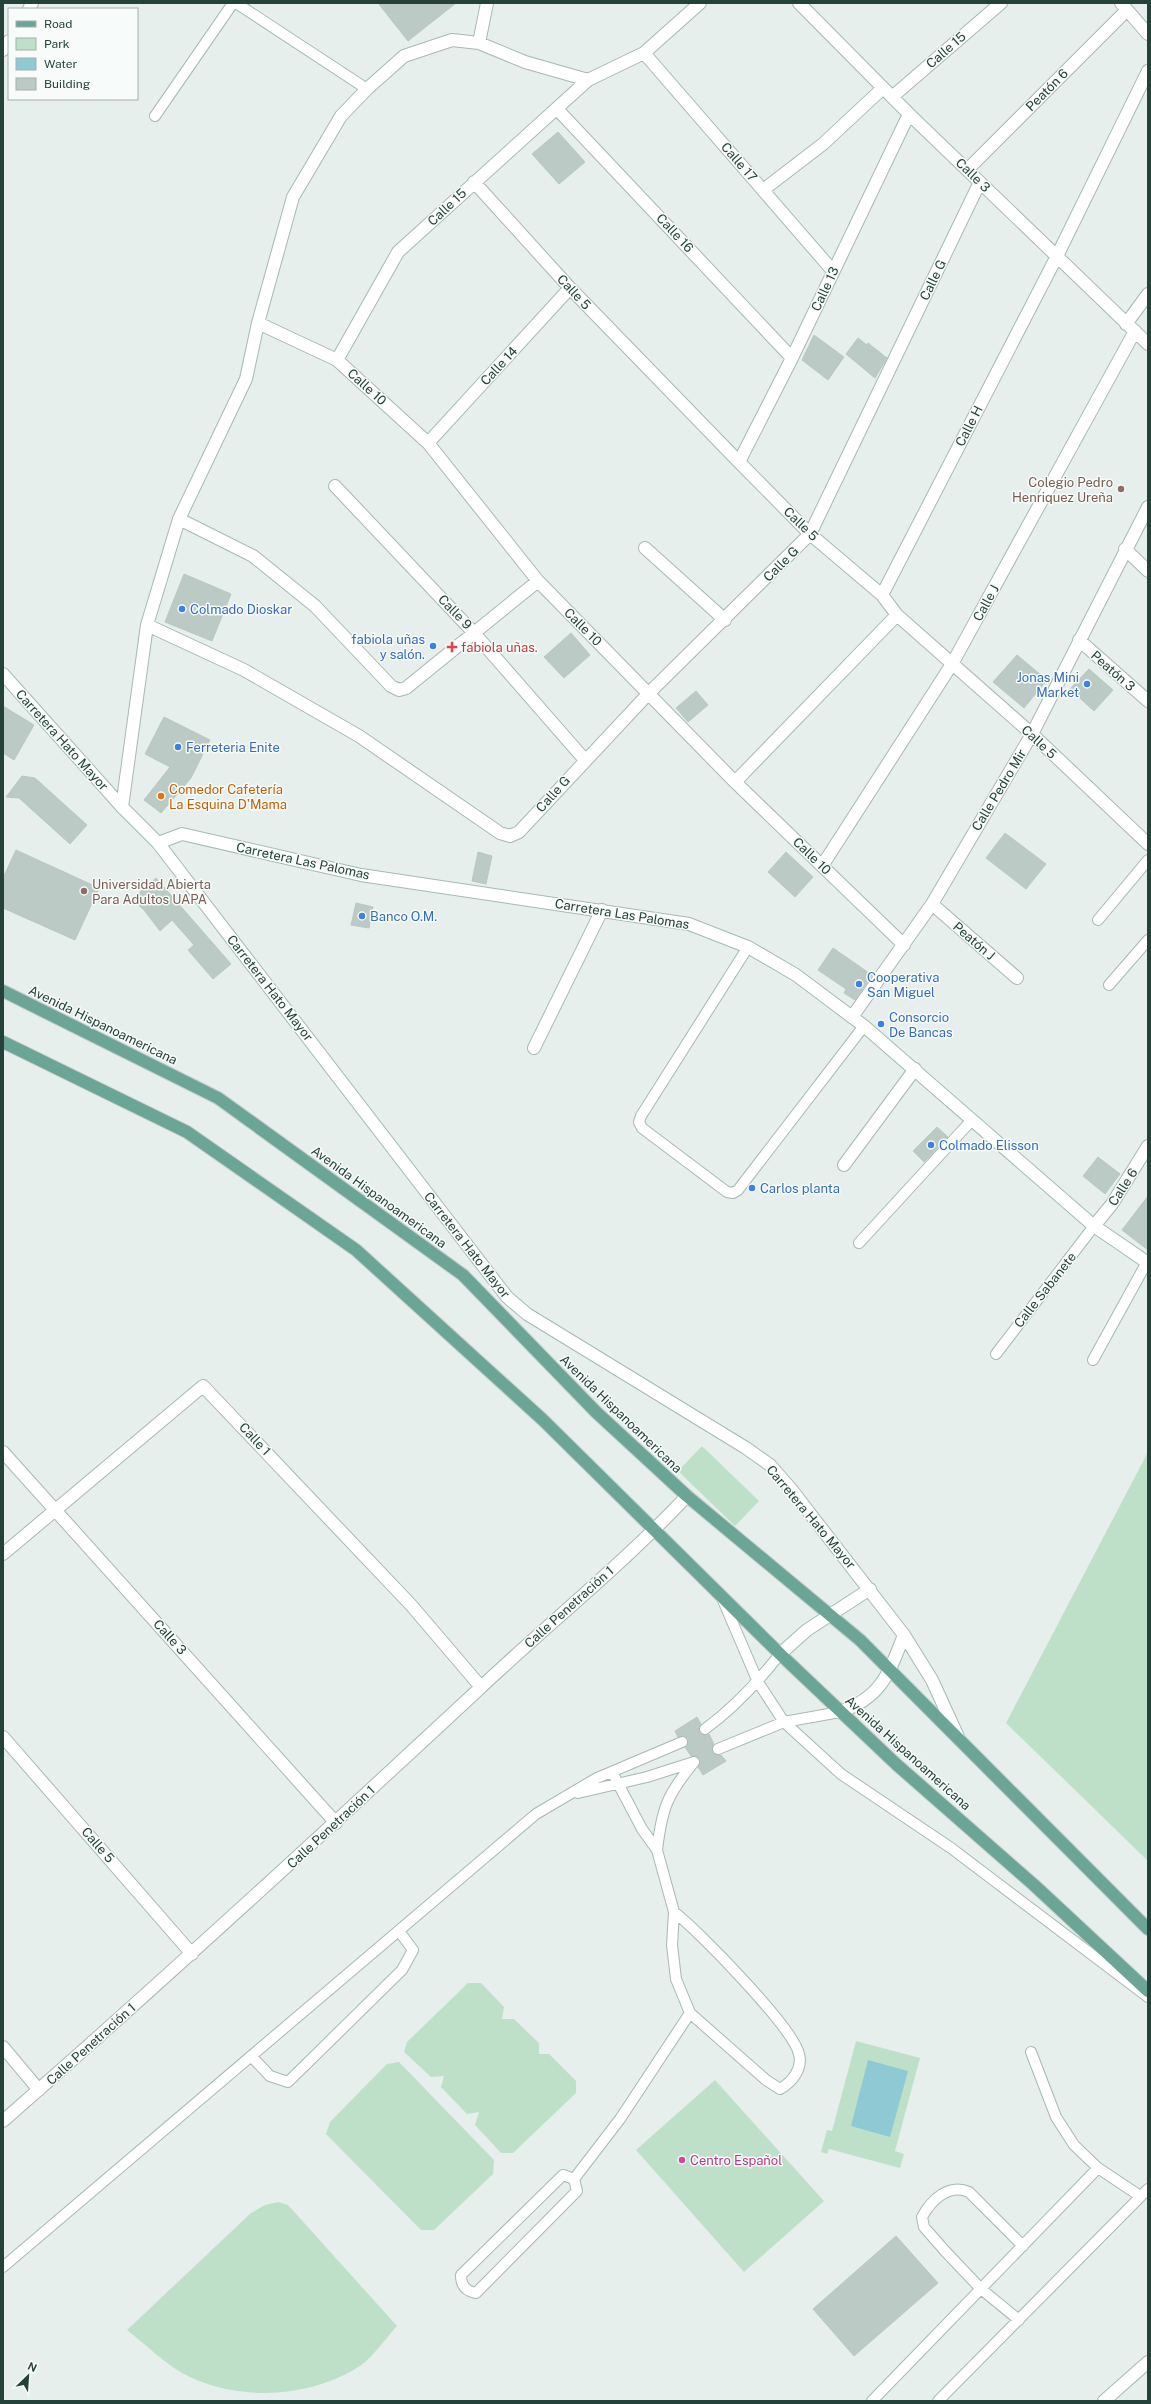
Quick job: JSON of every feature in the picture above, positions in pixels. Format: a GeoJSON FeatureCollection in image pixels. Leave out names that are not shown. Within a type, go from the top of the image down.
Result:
{"type":"FeatureCollection","features":[{"type":"Feature","properties":{"kind":"main road","name":"Avenida Hispanoamericana"},"geometry":{"type":"LineString","coordinates":[[3,991],[218,1098],[463,1275],[596,1412],[687,1496],[830,1614],[890,1670],[1148,1929]]}},
{"type":"Feature","properties":{"kind":"main road","name":"Avenida Hispanoamericana"},"geometry":{"type":"LineString","coordinates":[[3,1042],[187,1132],[356,1250],[543,1420],[656,1529],[840,1712],[896,1764],[1034,1885],[1148,1992]]}},
{"type":"Feature","properties":{"kind":"street"},"geometry":{"type":"LineString","coordinates":[[479,43],[487,3]]}},
{"type":"Feature","properties":{"kind":"street","name":"Calle 15"},"geometry":{"type":"LineString","coordinates":[[337,360],[398,252],[588,80],[644,53],[700,3]]}},
{"type":"Feature","properties":{"kind":"street","name":"Calle 3"},"geometry":{"type":"LineString","coordinates":[[799,3],[909,114],[968,169],[1056,258],[1148,344]]}},
{"type":"Feature","properties":{"kind":"street","name":"Calle 15"},"geometry":{"type":"LineString","coordinates":[[892,97],[1000,3]]}},
{"type":"Feature","properties":{"kind":"street"},"geometry":{"type":"LineString","coordinates":[[1124,6],[1148,34]]}},
{"type":"Feature","properties":{"kind":"street","name":"Peatón 6"},"geometry":{"type":"LineString","coordinates":[[968,169],[1124,6]]}},
{"type":"Feature","properties":{"kind":"street"},"geometry":{"type":"LineString","coordinates":[[122,807],[148,625],[179,519],[246,379],[258,323],[293,197],[341,116],[367,89],[404,56],[452,40],[479,43],[525,62],[588,80]]}},
{"type":"Feature","properties":{"kind":"street","name":"Calle 17"},"geometry":{"type":"LineString","coordinates":[[644,53],[833,271]]}},
{"type":"Feature","properties":{"kind":"street","name":"Calle H"},"geometry":{"type":"LineString","coordinates":[[882,594],[1056,258],[1148,71]]}},
{"type":"Feature","properties":{"kind":"street"},"geometry":{"type":"LineString","coordinates":[[763,190],[823,144],[883,88]]}},
{"type":"Feature","properties":{"kind":"street","name":"Calle 16"},"geometry":{"type":"LineString","coordinates":[[557,108],[792,358]]}},
{"type":"Feature","properties":{"kind":"street","name":"Calle 13"},"geometry":{"type":"LineString","coordinates":[[738,462],[792,358],[909,114]]}},
{"type":"Feature","properties":{"kind":"street","name":"Calle 5"},"geometry":{"type":"LineString","coordinates":[[474,182],[570,288],[738,462],[810,534],[882,594],[897,615],[1032,734],[1148,844]]}},
{"type":"Feature","properties":{"kind":"street","name":"Calle G"},"geometry":{"type":"LineString","coordinates":[[148,625],[244,670],[359,736],[500,833],[510,836],[519,832],[585,760],[649,694],[810,534],[980,182]]}},
{"type":"Feature","properties":{"kind":"street","name":"Calle 14"},"geometry":{"type":"LineString","coordinates":[[428,443],[570,288]]}},
{"type":"Feature","properties":{"kind":"street","name":"Calle J"},"geometry":{"type":"LineString","coordinates":[[822,866],[952,664],[1148,294]]}},
{"type":"Feature","properties":{"kind":"street","name":"Calle 10"},"geometry":{"type":"LineString","coordinates":[[258,323],[337,360],[428,443],[538,581],[735,782],[904,945]]}},
{"type":"Feature","properties":{"kind":"street","name":"Calle 9"},"geometry":{"type":"LineString","coordinates":[[335,486],[474,633],[585,760]]}},
{"type":"Feature","properties":{"kind":"street","name":"Calle Pedro Mir"},"geometry":{"type":"LineString","coordinates":[[852,1017],[932,904],[1032,734],[1125,549],[1148,507]]}},
{"type":"Feature","properties":{"kind":"street"},"geometry":{"type":"LineString","coordinates":[[179,519],[253,556],[315,606],[391,686],[395,688],[406,688],[538,581]]}},
{"type":"Feature","properties":{"kind":"street"},"geometry":{"type":"LineString","coordinates":[[645,548],[725,620]]}},
{"type":"Feature","properties":{"kind":"street"},"geometry":{"type":"LineString","coordinates":[[1125,549],[1148,571]]}},
{"type":"Feature","properties":{"kind":"street"},"geometry":{"type":"LineString","coordinates":[[735,782],[897,615]]}},
{"type":"Feature","properties":{"kind":"street","name":"Peatón 3"},"geometry":{"type":"LineString","coordinates":[[1079,640],[1148,701]]}},
{"type":"Feature","properties":{"kind":"street","name":"Carretera Hato Mayor"},"geometry":{"type":"LineString","coordinates":[[3,674],[122,807],[158,843],[507,1297],[527,1314],[746,1448],[770,1465],[870,1589],[904,1635],[932,1680],[959,1739]]}},
{"type":"Feature","properties":{"kind":"street","name":"Carretera Las Palomas"},"geometry":{"type":"LineString","coordinates":[[158,843],[182,834],[361,875],[690,924],[748,946],[796,975],[864,1026],[915,1069],[971,1121],[1094,1226],[1147,1263]]}},
{"type":"Feature","properties":{"kind":"street","name":"Peatón J"},"geometry":{"type":"LineString","coordinates":[[932,904],[1017,978]]}},
{"type":"Feature","properties":{"kind":"street"},"geometry":{"type":"LineString","coordinates":[[534,1048],[602,910]]}},
{"type":"Feature","properties":{"kind":"street"},"geometry":{"type":"LineString","coordinates":[[844,1165],[915,1069]]}},
{"type":"Feature","properties":{"kind":"street","name":"Calle 6"},"geometry":{"type":"LineString","coordinates":[[1094,1226],[1112,1204],[1148,1146]]}},
{"type":"Feature","properties":{"kind":"street","name":"Calle 1"},"geometry":{"type":"LineString","coordinates":[[3,1554],[200,1386],[206,1388],[406,1599],[481,1687]]}},
{"type":"Feature","properties":{"kind":"street","name":"Calle 3"},"geometry":{"type":"LineString","coordinates":[[3,1452],[336,1823]]}},
{"type":"Feature","properties":{"kind":"street"},"geometry":{"type":"LineString","coordinates":[[656,1529],[687,1496]]}},
{"type":"Feature","properties":{"kind":"street","name":"Calle Penetración 1"},"geometry":{"type":"LineString","coordinates":[[3,2121],[192,1954],[336,1823],[481,1687],[656,1529]]}},
{"type":"Feature","properties":{"kind":"street"},"geometry":{"type":"LineString","coordinates":[[780,1654],[797,1637],[870,1589]]}},
{"type":"Feature","properties":{"kind":"street"},"geometry":{"type":"LineString","coordinates":[[840,1712],[860,1705],[874,1693],[890,1670],[904,1635]]}},
{"type":"Feature","properties":{"kind":"street","name":"Calle 5"},"geometry":{"type":"LineString","coordinates":[[3,1737],[192,1954]]}},
{"type":"Feature","properties":{"kind":"street"},"geometry":{"type":"LineString","coordinates":[[3,2047],[39,2090]]}},
{"type":"Feature","properties":{"kind":"street"},"geometry":{"type":"LineString","coordinates":[[1104,2401],[1148,2362]]}},
{"type":"Feature","properties":{"kind":"lane"},"geometry":{"type":"LineString","coordinates":[[155,116],[235,3],[367,89]]}},
{"type":"Feature","properties":{"kind":"lane"},"geometry":{"type":"LineString","coordinates":[[1098,920],[1148,860]]}},
{"type":"Feature","properties":{"kind":"lane"},"geometry":{"type":"LineString","coordinates":[[1109,985],[1148,940]]}},
{"type":"Feature","properties":{"kind":"lane"},"geometry":{"type":"LineString","coordinates":[[748,946],[641,1116],[639,1122],[642,1128],[727,1192],[733,1193],[738,1190],[864,1026]]}},
{"type":"Feature","properties":{"kind":"lane"},"geometry":{"type":"LineString","coordinates":[[859,1243],[971,1121]]}},
{"type":"Feature","properties":{"kind":"lane","name":"Calle Sabanete"},"geometry":{"type":"LineString","coordinates":[[996,1354],[1094,1226]]}},
{"type":"Feature","properties":{"kind":"lane"},"geometry":{"type":"LineString","coordinates":[[1093,1360],[1147,1263]]}},
{"type":"Feature","properties":{"kind":"lane"},"geometry":{"type":"LineString","coordinates":[[720,1592],[758,1682],[784,1722],[841,1774],[951,1848],[1148,1997]]}},
{"type":"Feature","properties":{"kind":"lane"},"geometry":{"type":"LineString","coordinates":[[705,1729],[721,1717],[758,1682],[780,1654]]}},
{"type":"Feature","properties":{"kind":"lane"},"geometry":{"type":"LineString","coordinates":[[718,1749],[784,1722],[840,1712]]}},
{"type":"Feature","properties":{"kind":"lane"},"geometry":{"type":"LineString","coordinates":[[3,2267],[536,1814],[612,1772],[682,1742]]}},
{"type":"Feature","properties":{"kind":"lane"},"geometry":{"type":"LineString","coordinates":[[570,1794],[618,1784],[694,1762],[673,1788],[663,1808],[657,1850]]}},
{"type":"Feature","properties":{"kind":"lane"},"geometry":{"type":"LineString","coordinates":[[612,1772],[642,1829],[657,1850],[674,1912],[672,1945],[676,1979],[690,2013],[766,2080],[780,2089],[790,2083],[798,2070],[800,2056],[796,2043],[711,1946],[686,1921],[674,1912]]}},
{"type":"Feature","properties":{"kind":"lane"},"geometry":{"type":"LineString","coordinates":[[252,2056],[270,2076],[288,2082],[402,1970],[413,1950],[399,1931]]}},
{"type":"Feature","properties":{"kind":"lane"},"geometry":{"type":"LineString","coordinates":[[574,2179],[620,2118],[690,2013]]}},
{"type":"Feature","properties":{"kind":"lane"},"geometry":{"type":"LineString","coordinates":[[1031,2052],[1056,2117],[1074,2145],[1098,2168],[1140,2196]]}},
{"type":"Feature","properties":{"kind":"lane"},"geometry":{"type":"LineString","coordinates":[[872,2401],[1098,2168]]}},
{"type":"Feature","properties":{"kind":"lane"},"geometry":{"type":"LineString","coordinates":[[563,2175],[574,2179],[578,2187],[577,2192],[476,2293],[469,2291],[463,2286],[461,2274],[563,2175]]}},
{"type":"Feature","properties":{"kind":"lane"},"geometry":{"type":"LineString","coordinates":[[1019,2320],[981,2289],[924,2227],[922,2217],[933,2202],[946,2192],[957,2188],[969,2192],[1022,2246]]}},
{"type":"Feature","properties":{"kind":"lane"},"geometry":{"type":"LineString","coordinates":[[938,2401],[1148,2189]]}},
{"type":"Feature","properties":{"kind":"green space"},"geometry":{"type":"Polygon","coordinates":[[[702,1446],[759,1501],[735,1526],[678,1471],[702,1446]]]}},
{"type":"Feature","properties":{"kind":"green space"},"geometry":{"type":"Polygon","coordinates":[[[1148,1452],[1148,1861],[1006,1723],[1148,1452]]]}},
{"type":"Feature","properties":{"kind":"green space"},"geometry":{"type":"Polygon","coordinates":[[[468,1983],[481,1983],[504,2007],[502,2019],[514,2019],[539,2043],[539,2054],[549,2054],[576,2081],[576,2093],[513,2153],[501,2153],[475,2125],[479,2112],[467,2114],[441,2087],[444,2076],[431,2077],[404,2052],[407,2042],[468,1983]]]}},
{"type":"Feature","properties":{"kind":"green space"},"geometry":{"type":"Polygon","coordinates":[[[856,2041],[920,2058],[895,2151],[904,2154],[900,2168],[829,2149],[827,2154],[821,2152],[827,2130],[832,2131],[856,2041]]]}},
{"type":"Feature","properties":{"kind":"green space"},"geometry":{"type":"Polygon","coordinates":[[[399,2062],[494,2160],[493,2174],[434,2230],[421,2230],[326,2134],[330,2122],[387,2064],[399,2062]]]}},
{"type":"Feature","properties":{"kind":"green space"},"geometry":{"type":"Polygon","coordinates":[[[715,2080],[824,2201],[744,2272],[636,2150],[715,2080]]]}},
{"type":"Feature","properties":{"kind":"green space"},"geometry":{"type":"Polygon","coordinates":[[[278,2202],[288,2205],[397,2326],[365,2362],[340,2377],[318,2385],[295,2390],[272,2393],[225,2389],[203,2382],[175,2369],[127,2330],[251,2213],[265,2205],[278,2202]]]}},
{"type":"Feature","properties":{"kind":"water"},"geometry":{"type":"Polygon","coordinates":[[[868,2060],[908,2071],[890,2137],[851,2126],[868,2060]]]}},
{"type":"Feature","properties":{"kind":"building"},"geometry":{"type":"Polygon","coordinates":[[[378,3],[456,3],[408,41],[378,3]]]}},
{"type":"Feature","properties":{"kind":"building"},"geometry":{"type":"Polygon","coordinates":[[[558,132],[585,162],[559,184],[532,154],[558,132]]]}},
{"type":"Feature","properties":{"kind":"building"},"geometry":{"type":"Polygon","coordinates":[[[814,335],[844,357],[828,380],[802,360],[814,335]]]}},
{"type":"Feature","properties":{"kind":"building"},"geometry":{"type":"Polygon","coordinates":[[[858,338],[867,345],[868,343],[887,358],[875,378],[846,354],[858,338]]]}},
{"type":"Feature","properties":{"kind":"building"},"geometry":{"type":"Polygon","coordinates":[[[184,574],[231,594],[212,641],[165,622],[184,574]]]}},
{"type":"Feature","properties":{"kind":"building"},"geometry":{"type":"Polygon","coordinates":[[[571,633],[590,655],[564,678],[544,657],[571,633]]]}},
{"type":"Feature","properties":{"kind":"building"},"geometry":{"type":"Polygon","coordinates":[[[1017,655],[1047,680],[1024,708],[993,682],[1017,655]]]}},
{"type":"Feature","properties":{"kind":"building"},"geometry":{"type":"Polygon","coordinates":[[[1089,669],[1113,690],[1094,711],[1070,689],[1089,669]]]}},
{"type":"Feature","properties":{"kind":"building"},"geometry":{"type":"Polygon","coordinates":[[[696,691],[708,705],[688,722],[676,708],[696,691]]]}},
{"type":"Feature","properties":{"kind":"building"},"geometry":{"type":"Polygon","coordinates":[[[3,706],[34,725],[14,760],[3,753],[3,706]]]}},
{"type":"Feature","properties":{"kind":"building","name":"Ferreteria Enite"},"geometry":{"type":"Polygon","coordinates":[[[164,717],[210,740],[191,778],[161,813],[144,800],[170,767],[145,754],[164,717]]]}},
{"type":"Feature","properties":{"kind":"building"},"geometry":{"type":"Polygon","coordinates":[[[22,776],[35,778],[87,825],[70,844],[19,798],[6,797],[22,776]]]}},
{"type":"Feature","properties":{"kind":"building"},"geometry":{"type":"Polygon","coordinates":[[[1005,833],[1046,864],[1026,889],[986,858],[1005,833]]]}},
{"type":"Feature","properties":{"kind":"building"},"geometry":{"type":"Polygon","coordinates":[[[16,850],[99,888],[75,940],[3,908],[3,878],[16,850]]]}},
{"type":"Feature","properties":{"kind":"building"},"geometry":{"type":"Polygon","coordinates":[[[478,852],[492,856],[486,884],[472,881],[478,852]]]}},
{"type":"Feature","properties":{"kind":"building"},"geometry":{"type":"Polygon","coordinates":[[[786,852],[813,877],[795,897],[768,872],[786,852]]]}},
{"type":"Feature","properties":{"kind":"building"},"geometry":{"type":"Polygon","coordinates":[[[156,878],[231,964],[213,979],[188,950],[194,945],[172,920],[160,931],[144,910],[132,899],[156,878]]]}},
{"type":"Feature","properties":{"kind":"building","name":"Banco O.M."},"geometry":{"type":"Polygon","coordinates":[[[356,903],[373,907],[369,928],[351,925],[356,903]]]}},
{"type":"Feature","properties":{"kind":"building"},"geometry":{"type":"Polygon","coordinates":[[[833,948],[872,975],[855,1000],[844,993],[846,989],[818,970],[833,948]]]}},
{"type":"Feature","properties":{"kind":"building","name":"Colmado Elisson"},"geometry":{"type":"Polygon","coordinates":[[[937,1127],[948,1137],[924,1162],[913,1151],[937,1127]]]}},
{"type":"Feature","properties":{"kind":"building"},"geometry":{"type":"Polygon","coordinates":[[[1098,1157],[1120,1174],[1105,1194],[1083,1176],[1098,1157]]]}},
{"type":"Feature","properties":{"kind":"building"},"geometry":{"type":"Polygon","coordinates":[[[1148,1196],[1148,1250],[1122,1230],[1148,1196]]]}},
{"type":"Feature","properties":{"kind":"building"},"geometry":{"type":"Polygon","coordinates":[[[697,1717],[701,1724],[699,1727],[700,1733],[703,1735],[709,1734],[714,1744],[712,1752],[717,1755],[721,1755],[726,1761],[703,1775],[698,1767],[700,1759],[696,1756],[691,1756],[685,1747],[688,1743],[688,1739],[683,1736],[678,1737],[675,1731],[697,1717]]]}},
{"type":"Feature","properties":{"kind":"building"},"geometry":{"type":"Polygon","coordinates":[[[896,2236],[938,2283],[854,2356],[813,2309],[896,2236]]]}},
{"type":"Feature","properties":{"kind":"place","name":"Colegio Pedro Henriquez Ureña"},"geometry":{"type":"Point","coordinates":[1121,489]}},
{"type":"Feature","properties":{"kind":"place","name":"Colmado Dioskar"},"geometry":{"type":"Point","coordinates":[182,609]}},
{"type":"Feature","properties":{"kind":"place","name":"fabiola uñas y salón."},"geometry":{"type":"Point","coordinates":[433,646]}},
{"type":"Feature","properties":{"kind":"place","name":"fabiola uñas."},"geometry":{"type":"Point","coordinates":[452,647]}},
{"type":"Feature","properties":{"kind":"place","name":"Jonas Mini Market"},"geometry":{"type":"Point","coordinates":[1087,684]}},
{"type":"Feature","properties":{"kind":"place","name":"Ferreteria Enite"},"geometry":{"type":"Point","coordinates":[178,747]}},
{"type":"Feature","properties":{"kind":"place","name":"Comedor Cafetería La Esquina D'Mama"},"geometry":{"type":"Point","coordinates":[161,796]}},
{"type":"Feature","properties":{"kind":"place","name":"Universidad Abierta Para Adultos UAPA"},"geometry":{"type":"Point","coordinates":[84,891]}},
{"type":"Feature","properties":{"kind":"place","name":"Banco O.M."},"geometry":{"type":"Point","coordinates":[362,916]}},
{"type":"Feature","properties":{"kind":"place","name":"Cooperativa San Miguel"},"geometry":{"type":"Point","coordinates":[859,984]}},
{"type":"Feature","properties":{"kind":"place","name":"Consorcio De Bancas"},"geometry":{"type":"Point","coordinates":[881,1024]}},
{"type":"Feature","properties":{"kind":"place","name":"Colmado Elisson"},"geometry":{"type":"Point","coordinates":[931,1145]}},
{"type":"Feature","properties":{"kind":"place","name":"Carlos planta"},"geometry":{"type":"Point","coordinates":[752,1188]}},
{"type":"Feature","properties":{"kind":"place","name":"Centro Español"},"geometry":{"type":"Point","coordinates":[682,2160]}}]}
